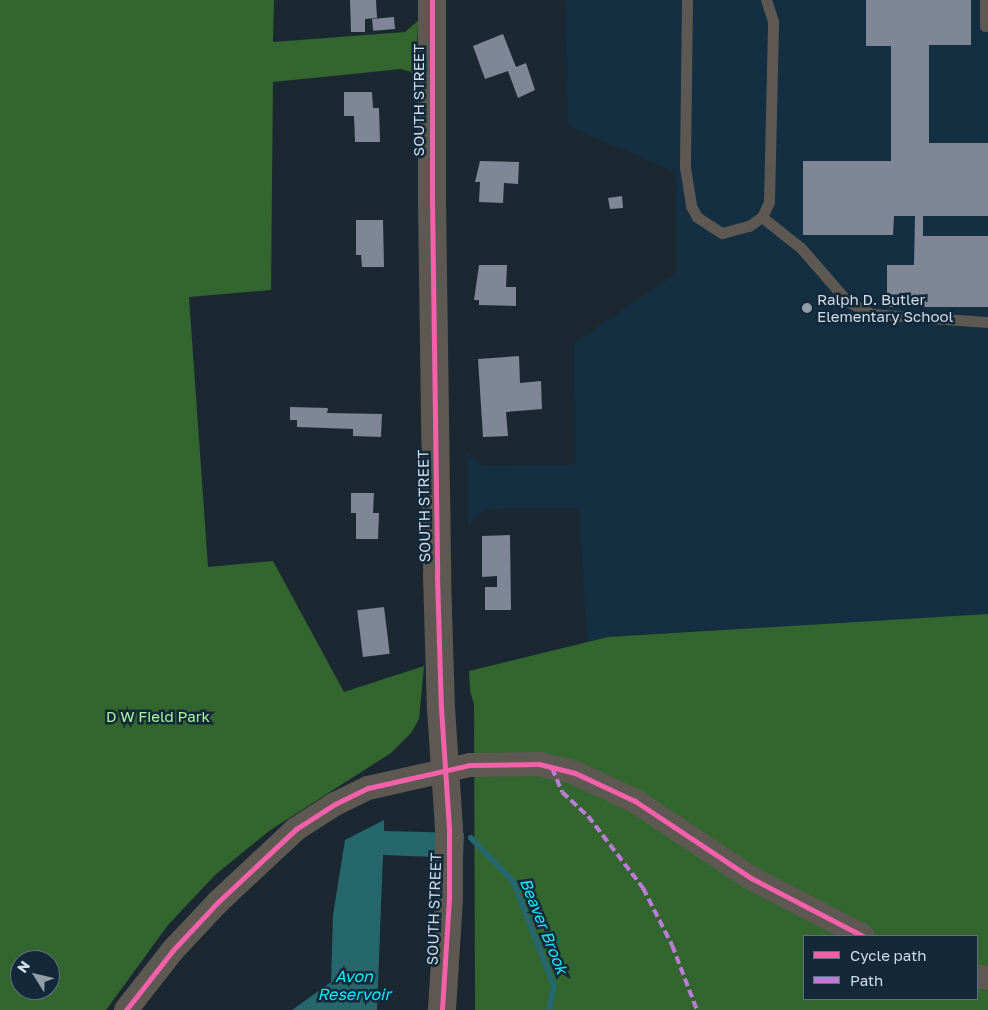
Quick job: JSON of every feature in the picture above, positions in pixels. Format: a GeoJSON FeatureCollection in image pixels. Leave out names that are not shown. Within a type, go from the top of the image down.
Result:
{"type":"FeatureCollection","features":[{"type":"Feature","properties":{"kind":"street","name":"SOUTH STREET"},"geometry":{"type":"LineString","coordinates":[[432,0],[434,389],[441,708],[446,768],[449,898],[442,1010]]}},
{"type":"Feature","properties":{"kind":"street"},"geometry":{"type":"LineString","coordinates":[[126,1010],[173,950],[218,902],[296,829],[335,804],[368,788],[446,768],[506,763],[539,764],[575,773],[635,801],[751,878],[861,935]]}},
{"type":"Feature","properties":{"kind":"lane"},"geometry":{"type":"LineString","coordinates":[[687,0],[685,167],[691,206],[704,225],[722,233],[749,226],[762,217],[771,189],[773,21],[766,0]]}},
{"type":"Feature","properties":{"kind":"lane"},"geometry":{"type":"LineString","coordinates":[[985,0],[985,26]]}},
{"type":"Feature","properties":{"kind":"lane"},"geometry":{"type":"LineString","coordinates":[[762,217],[801,248],[847,301],[871,314],[988,322]]}},
{"type":"Feature","properties":{"kind":"shaded area","name":"Ralph D. Butler Elementary School"},"geometry":{"type":"Polygon","coordinates":[[[565,0],[988,0],[988,615],[608,637],[587,642],[579,508],[491,509],[477,514],[468,526],[467,449],[470,457],[483,466],[575,465],[574,343],[677,273],[676,172],[568,126],[565,0]]]}},
{"type":"Feature","properties":{"kind":"green space","name":"D W Field Park"},"geometry":{"type":"Polygon","coordinates":[[[0,0],[274,0],[273,42],[405,32],[418,21],[416,81],[411,72],[401,69],[273,82],[271,290],[189,297],[208,567],[273,561],[344,692],[424,666],[419,719],[411,733],[391,753],[269,831],[215,875],[168,925],[106,1010],[0,1010],[0,0]]]}},
{"type":"Feature","properties":{"kind":"green space"},"geometry":{"type":"Polygon","coordinates":[[[988,614],[988,1010],[475,1010],[474,704],[470,691],[469,671],[608,637],[988,614]]]}},
{"type":"Feature","properties":{"kind":"water","name":"Avon Reservoir"},"geometry":{"type":"Polygon","coordinates":[[[384,820],[384,831],[464,833],[463,858],[383,855],[377,1010],[292,1010],[331,982],[333,915],[345,840],[384,820]]]}},
{"type":"Feature","properties":{"kind":"building"},"geometry":{"type":"Polygon","coordinates":[[[350,0],[376,0],[377,18],[365,19],[365,32],[351,32],[350,0]]]}},
{"type":"Feature","properties":{"kind":"building"},"geometry":{"type":"Polygon","coordinates":[[[866,0],[971,0],[971,45],[929,45],[929,143],[988,143],[988,216],[923,216],[923,236],[988,236],[988,307],[887,307],[887,265],[914,265],[915,216],[894,216],[893,235],[803,235],[803,161],[891,161],[891,46],[866,46],[866,0]]]}},
{"type":"Feature","properties":{"kind":"building"},"geometry":{"type":"Polygon","coordinates":[[[394,17],[395,29],[373,31],[372,19],[394,17]]]}},
{"type":"Feature","properties":{"kind":"building"},"geometry":{"type":"Polygon","coordinates":[[[503,34],[516,67],[526,63],[535,90],[518,98],[508,71],[485,79],[473,46],[503,34]]]}},
{"type":"Feature","properties":{"kind":"building"},"geometry":{"type":"Polygon","coordinates":[[[344,92],[372,92],[373,108],[379,108],[380,142],[355,142],[354,116],[344,116],[344,92]]]}},
{"type":"Feature","properties":{"kind":"building"},"geometry":{"type":"Polygon","coordinates":[[[480,161],[519,162],[518,184],[504,183],[503,203],[479,202],[480,182],[475,182],[480,161]]]}},
{"type":"Feature","properties":{"kind":"building"},"geometry":{"type":"Polygon","coordinates":[[[622,196],[623,208],[610,209],[608,198],[622,196]]]}},
{"type":"Feature","properties":{"kind":"building"},"geometry":{"type":"Polygon","coordinates":[[[356,220],[383,220],[384,267],[362,267],[361,255],[356,255],[356,220]]]}},
{"type":"Feature","properties":{"kind":"building"},"geometry":{"type":"Polygon","coordinates":[[[479,265],[507,265],[506,287],[516,287],[516,306],[479,305],[479,300],[474,300],[479,265]]]}},
{"type":"Feature","properties":{"kind":"building"},"geometry":{"type":"Polygon","coordinates":[[[519,356],[520,383],[541,381],[542,409],[506,412],[508,436],[483,437],[478,359],[519,356]]]}},
{"type":"Feature","properties":{"kind":"building"},"geometry":{"type":"Polygon","coordinates":[[[290,407],[328,408],[327,413],[382,414],[381,437],[353,436],[353,429],[297,427],[297,420],[290,420],[290,407]]]}},
{"type":"Feature","properties":{"kind":"building"},"geometry":{"type":"Polygon","coordinates":[[[351,493],[374,493],[373,513],[379,513],[378,539],[356,539],[356,513],[351,513],[351,493]]]}},
{"type":"Feature","properties":{"kind":"building"},"geometry":{"type":"Polygon","coordinates":[[[510,535],[511,610],[485,610],[485,587],[497,587],[497,576],[482,577],[482,536],[510,535]]]}},
{"type":"Feature","properties":{"kind":"building"},"geometry":{"type":"Polygon","coordinates":[[[384,607],[390,654],[363,657],[357,610],[384,607]]]}},
{"type":"Feature","properties":{"kind":"waterway","name":"Beaver Brook"},"geometry":{"type":"LineString","coordinates":[[471,838],[513,881],[554,986],[549,1010]]}},
{"type":"Feature","properties":{"kind":"marked path"},"geometry":{"type":"LineString","coordinates":[[552,768],[562,792],[588,816],[643,888],[672,945],[697,1010]]}},
{"type":"Feature","properties":{"kind":"cycle path"},"geometry":{"type":"LineString","coordinates":[[432,0],[432,202],[437,576],[441,708],[449,830],[449,898],[442,1010]]}},
{"type":"Feature","properties":{"kind":"cycle path"},"geometry":{"type":"LineString","coordinates":[[126,1010],[173,950],[218,902],[296,829],[335,804],[368,788],[470,765],[539,764],[575,773],[635,801],[751,878],[861,935]]}},
{"type":"Feature","properties":{"kind":"place","name":"Ralph D. Butler Elementary School"},"geometry":{"type":"Point","coordinates":[807,308]}}]}
